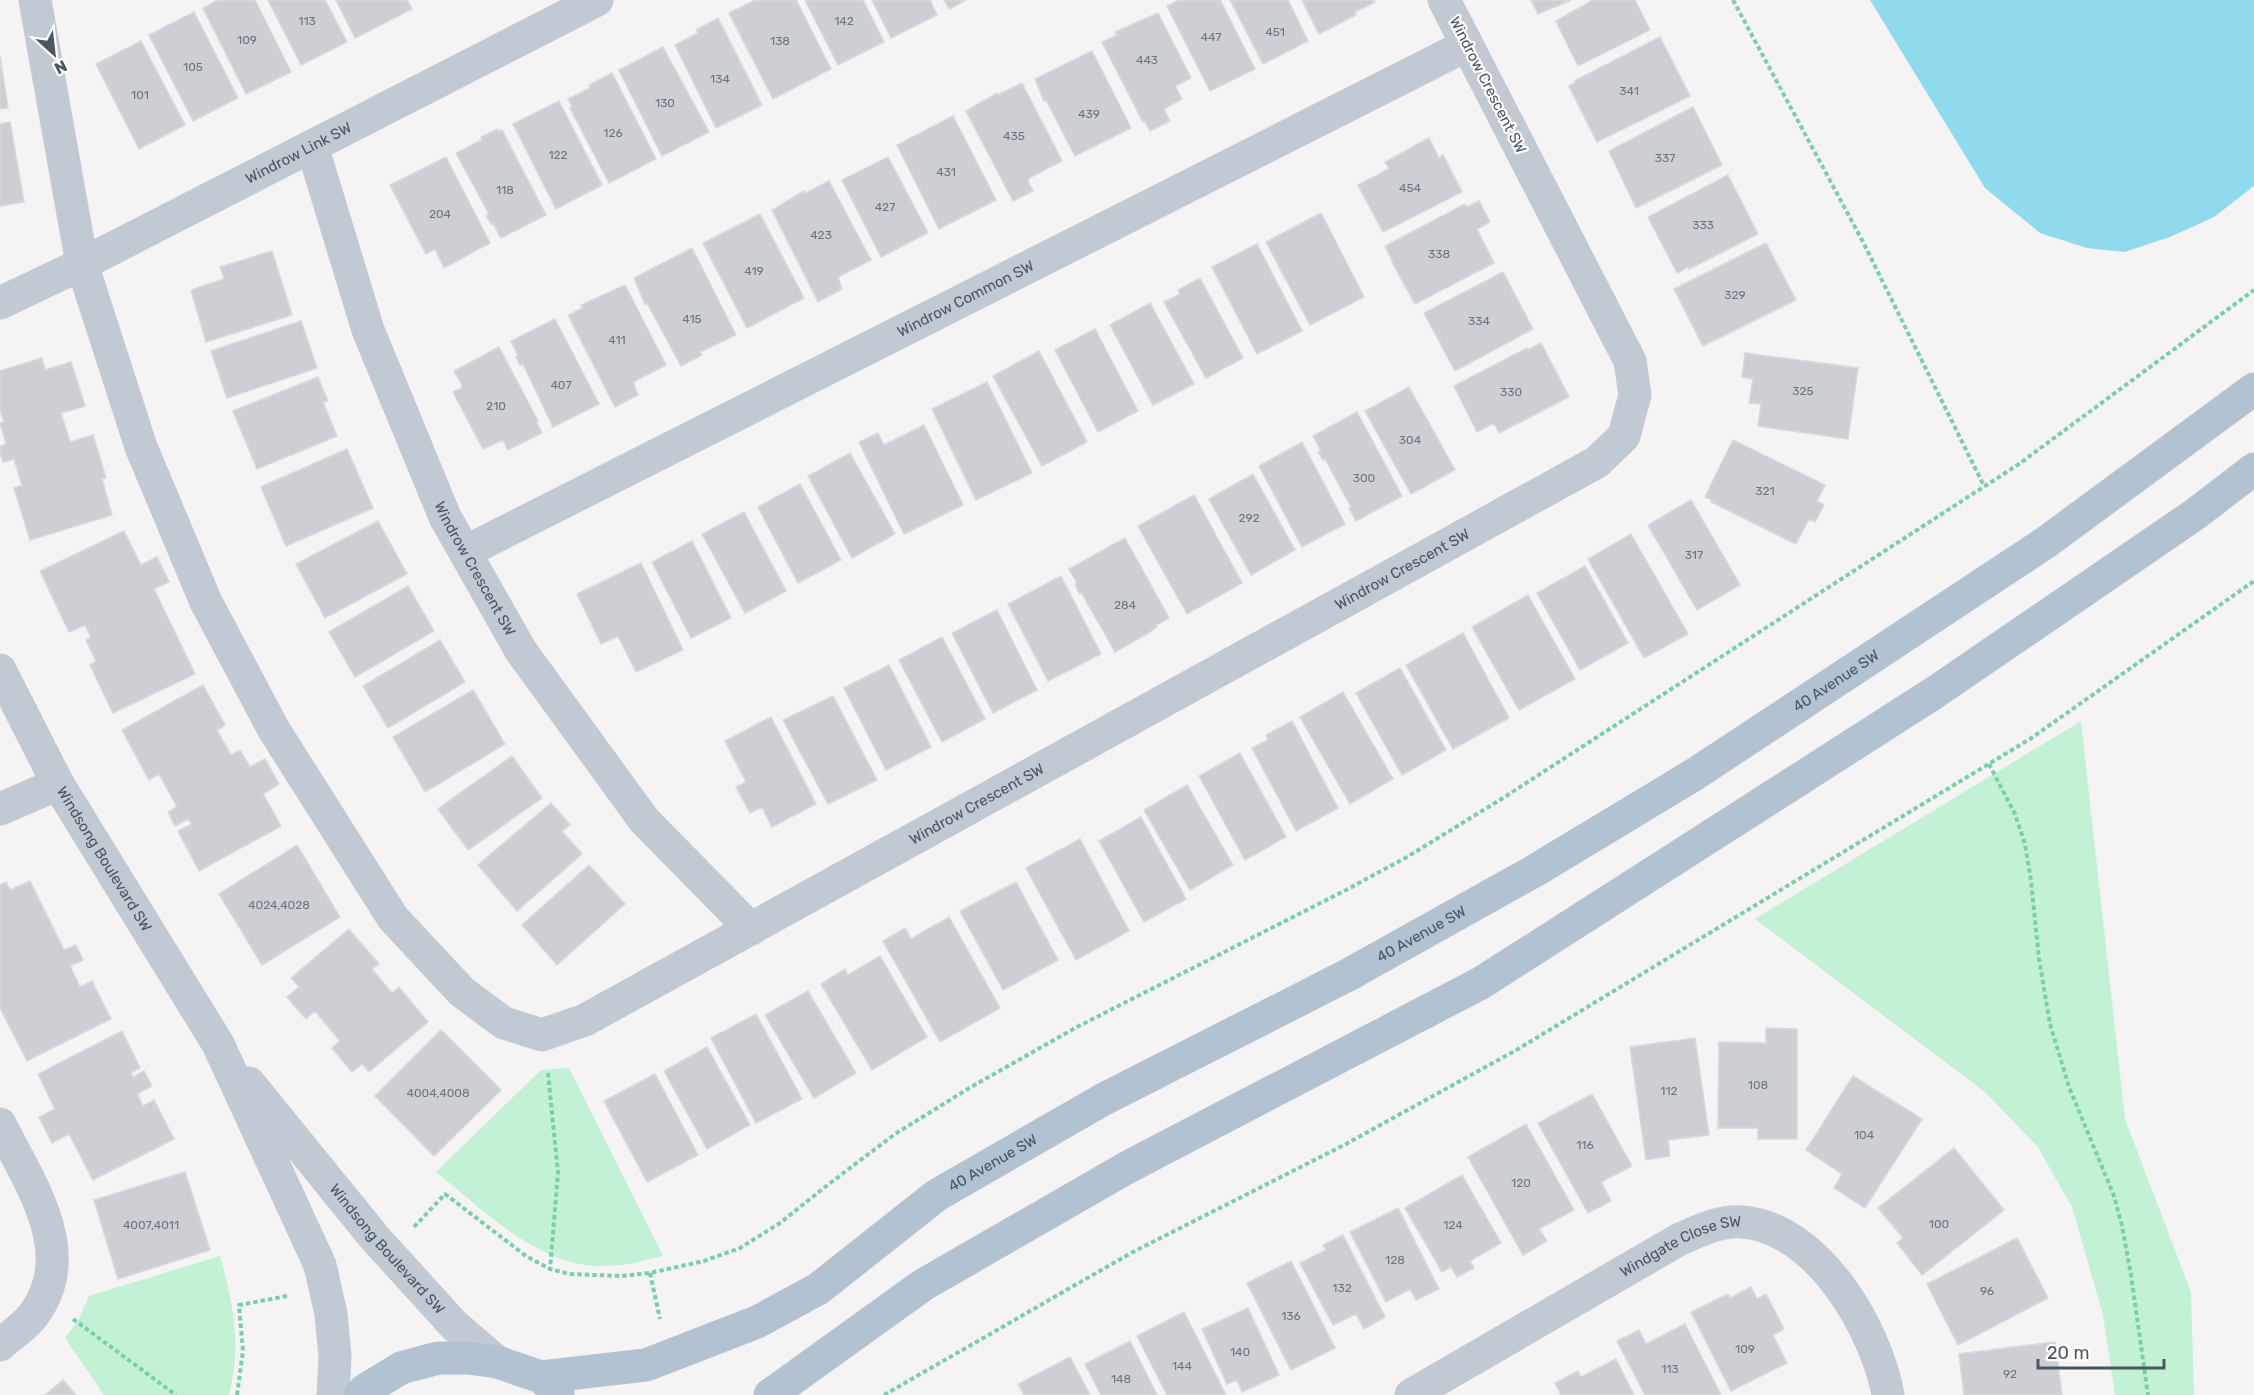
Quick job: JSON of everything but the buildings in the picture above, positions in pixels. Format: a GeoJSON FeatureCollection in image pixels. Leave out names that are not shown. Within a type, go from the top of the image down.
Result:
{"type":"FeatureCollection","features":[{"type":"Feature","properties":{"kind":"main road","name":"40 Avenue SW"},"geometry":{"type":"LineString","coordinates":[[551,1386],[646,1365],[757,1322],[818,1289],[937,1195],[1104,1099],[1348,975],[1536,870],[1695,774],[2045,543],[2254,388]]}},
{"type":"Feature","properties":{"kind":"main road"},"geometry":{"type":"LineString","coordinates":[[770,1395],[933,1279],[1128,1167],[1481,983],[1934,693],[2194,515],[2254,469]]}},
{"type":"Feature","properties":{"kind":"main road"},"geometry":{"type":"LineString","coordinates":[[360,1395],[401,1368],[438,1358],[468,1358],[497,1362],[551,1386]]}},
{"type":"Feature","properties":{"kind":"street"},"geometry":{"type":"LineString","coordinates":[[35,0],[82,264],[145,458],[206,602],[273,730],[393,918],[462,992],[545,1050]]}},
{"type":"Feature","properties":{"kind":"street","name":"Windrow Link SW"},"geometry":{"type":"LineString","coordinates":[[0,303],[82,264],[597,0]]}},
{"type":"Feature","properties":{"kind":"street","name":"Windrow Crescent SW"},"geometry":{"type":"LineString","coordinates":[[545,1050],[585,1020],[1597,462],[1624,436],[1635,395],[1630,361],[1444,0]]}},
{"type":"Feature","properties":{"kind":"street","name":"Windrow Common SW"},"geometry":{"type":"LineString","coordinates":[[465,552],[1467,45]]}},
{"type":"Feature","properties":{"kind":"street","name":"Windrow Crescent SW"},"geometry":{"type":"LineString","coordinates":[[312,146],[368,330],[445,517],[521,651],[644,820],[751,929]]}},
{"type":"Feature","properties":{"kind":"street","name":"Windsong Boulevard SW"},"geometry":{"type":"LineString","coordinates":[[0,670],[58,784],[218,1044],[320,1265],[331,1314],[335,1357],[333,1395]]}},
{"type":"Feature","properties":{"kind":"street"},"geometry":{"type":"LineString","coordinates":[[0,809],[58,784]]}},
{"type":"Feature","properties":{"kind":"street","name":"Windsong Boulevard SW"},"geometry":{"type":"LineString","coordinates":[[218,1044],[374,1237],[454,1325],[497,1362]]}},
{"type":"Feature","properties":{"kind":"street"},"geometry":{"type":"LineString","coordinates":[[0,1124],[41,1208],[51,1234],[54,1258],[44,1297],[34,1314],[0,1345]]}},
{"type":"Feature","properties":{"kind":"street","name":"Windgate Close SW"},"geometry":{"type":"LineString","coordinates":[[1411,1395],[1680,1239],[1710,1226],[1740,1221],[1762,1226],[1791,1240],[1815,1258],[1840,1286],[1859,1315],[1877,1354],[1888,1395]]}},
{"type":"Feature","properties":{"kind":"path"},"geometry":{"type":"LineString","coordinates":[[1733,0],[1862,240],[1984,486]]}},
{"type":"Feature","properties":{"kind":"path"},"geometry":{"type":"LineString","coordinates":[[410,1231],[445,1194],[526,1257],[550,1269],[591,1275],[651,1273],[704,1261],[740,1248],[780,1223],[895,1134],[971,1087],[1077,1028],[1407,857],[1513,791],[2019,464],[2254,290]]}},
{"type":"Feature","properties":{"kind":"path"},"geometry":{"type":"LineString","coordinates":[[884,1395],[1131,1253],[1346,1144],[1518,1049],[1989,764],[2049,725],[2254,582]]}},
{"type":"Feature","properties":{"kind":"path"},"geometry":{"type":"LineString","coordinates":[[1989,764],[2015,814],[2025,844],[2039,959],[2050,1024],[2069,1087],[2114,1196],[2122,1226],[2148,1395]]}},
{"type":"Feature","properties":{"kind":"path"},"geometry":{"type":"LineString","coordinates":[[545,1050],[558,1173],[550,1269]]}},
{"type":"Feature","properties":{"kind":"path"},"geometry":{"type":"LineString","coordinates":[[651,1273],[661,1325]]}},
{"type":"Feature","properties":{"kind":"path"},"geometry":{"type":"LineString","coordinates":[[237,1395],[243,1351],[238,1305],[292,1294]]}},
{"type":"Feature","properties":{"kind":"path"},"geometry":{"type":"LineString","coordinates":[[44,1297],[176,1395]]}},
{"type":"Feature","properties":{"kind":"green space"},"geometry":{"type":"Polygon","coordinates":[[[2081,721],[2125,1119],[2191,1292],[2194,1395],[2115,1395],[2103,1315],[2072,1207],[2037,1146],[1985,1092],[1755,919],[2081,721]]]}},
{"type":"Feature","properties":{"kind":"green space"},"geometry":{"type":"Polygon","coordinates":[[[569,1068],[663,1256],[632,1263],[600,1266],[577,1263],[555,1256],[533,1246],[491,1218],[436,1172],[541,1070],[569,1068]]]}},
{"type":"Feature","properties":{"kind":"green space"},"geometry":{"type":"Polygon","coordinates":[[[220,1256],[229,1291],[234,1325],[235,1360],[229,1395],[104,1395],[65,1338],[79,1319],[89,1296],[220,1256]]]}},
{"type":"Feature","properties":{"kind":"water"},"geometry":{"type":"Polygon","coordinates":[[[1870,0],[2254,0],[2254,186],[2214,217],[2170,237],[2124,252],[2087,248],[2040,233],[1985,188],[1870,0]]]}}]}
